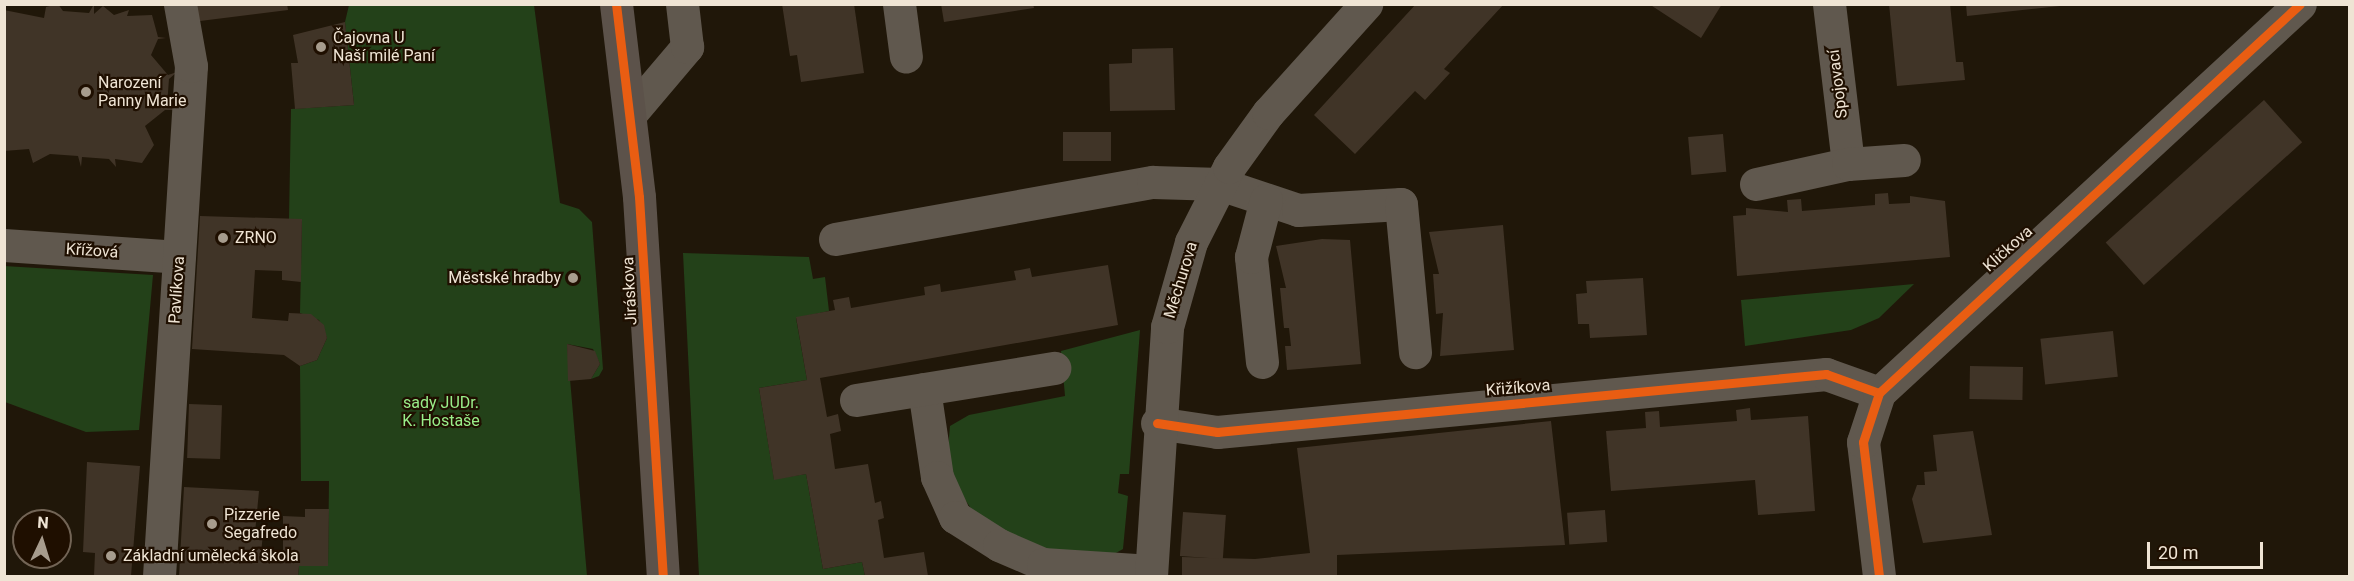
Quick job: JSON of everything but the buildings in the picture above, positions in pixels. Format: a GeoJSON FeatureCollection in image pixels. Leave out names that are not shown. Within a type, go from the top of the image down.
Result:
{"type":"FeatureCollection","features":[{"type":"Feature","properties":{"kind":"main road","name":"Jiráskova"},"geometry":{"type":"LineString","coordinates":[[616,4],[630,113],[663,576]]}},
{"type":"Feature","properties":{"kind":"street","name":"Pavlíkova"},"geometry":{"type":"LineString","coordinates":[[159,576],[191,66],[180,4]]}},
{"type":"Feature","properties":{"kind":"street"},"geometry":{"type":"LineString","coordinates":[[630,113],[687,47],[681,4]]}},
{"type":"Feature","properties":{"kind":"street"},"geometry":{"type":"LineString","coordinates":[[899,4],[906,57]]}},
{"type":"Feature","properties":{"kind":"street","name":"Měchurova"},"geometry":{"type":"LineString","coordinates":[[1151,574],[1157,423],[1167,327],[1191,242],[1221,184],[1268,113],[1366,4]]}},
{"type":"Feature","properties":{"kind":"street","name":"Spojovací"},"geometry":{"type":"LineString","coordinates":[[1829,4],[1848,164]]}},
{"type":"Feature","properties":{"kind":"street","name":"Kličkova"},"geometry":{"type":"LineString","coordinates":[[1879,576],[1863,442],[1880,393],[2300,4]]}},
{"type":"Feature","properties":{"kind":"street"},"geometry":{"type":"LineString","coordinates":[[1756,184],[1848,164],[1904,160]]}},
{"type":"Feature","properties":{"kind":"street"},"geometry":{"type":"LineString","coordinates":[[835,239],[1153,182],[1221,184],[1298,210],[1401,204],[1415,352]]}},
{"type":"Feature","properties":{"kind":"street"},"geometry":{"type":"LineString","coordinates":[[1262,362],[1251,257],[1266,200]]}},
{"type":"Feature","properties":{"kind":"street","name":"Křížová"},"geometry":{"type":"LineString","coordinates":[[4,245],[179,257]]}},
{"type":"Feature","properties":{"kind":"street"},"geometry":{"type":"LineString","coordinates":[[856,400],[1054,368]]}},
{"type":"Feature","properties":{"kind":"street","name":"Křižíkova"},"geometry":{"type":"LineString","coordinates":[[1157,423],[1217,432],[1826,374],[1880,393]]}},
{"type":"Feature","properties":{"kind":"street"},"geometry":{"type":"LineString","coordinates":[[924,389],[937,477],[954,517],[999,545],[1043,564],[1151,574]]}},
{"type":"Feature","properties":{"kind":"green space","name":"sady JUDr. K. Hostaše"},"geometry":{"type":"Polygon","coordinates":[[[349,5],[534,5],[560,203],[579,209],[592,222],[603,369],[599,376],[591,379],[600,364],[593,349],[567,344],[587,576],[298,576],[299,566],[328,566],[329,481],[301,481],[300,366],[317,360],[327,338],[319,320],[300,313],[302,219],[289,219],[291,109],[354,105],[345,22],[349,5]]]}},
{"type":"Feature","properties":{"kind":"green space"},"geometry":{"type":"Polygon","coordinates":[[[683,253],[809,257],[813,279],[825,277],[829,311],[796,318],[807,380],[759,388],[774,479],[806,474],[823,569],[862,562],[865,576],[699,576],[683,253]]]}},
{"type":"Feature","properties":{"kind":"green space"},"geometry":{"type":"Polygon","coordinates":[[[4,266],[153,275],[139,430],[86,432],[5,402],[4,266]]]}},
{"type":"Feature","properties":{"kind":"green space"},"geometry":{"type":"Polygon","coordinates":[[[1914,284],[1879,318],[1851,330],[1745,346],[1741,300],[1914,284]]]}},
{"type":"Feature","properties":{"kind":"green space"},"geometry":{"type":"Polygon","coordinates":[[[1140,330],[1129,474],[1120,474],[1118,493],[1128,496],[1123,549],[1107,558],[1024,546],[974,513],[946,471],[950,426],[969,415],[1065,396],[1061,351],[1140,330]]]}},
{"type":"Feature","properties":{"kind":"cycle path"},"geometry":{"type":"LineString","coordinates":[[616,4],[639,197],[663,576]]}},
{"type":"Feature","properties":{"kind":"cycle path"},"geometry":{"type":"LineString","coordinates":[[1879,576],[1863,442],[1879,393],[2300,4]]}},
{"type":"Feature","properties":{"kind":"cycle path"},"geometry":{"type":"LineString","coordinates":[[1157,423],[1217,432],[1826,374],[1879,393]]}},
{"type":"Feature","properties":{"kind":"place","name":"Čajovna U Naší milé Paní"},"geometry":{"type":"Point","coordinates":[321,47]}},
{"type":"Feature","properties":{"kind":"place","name":"Narození Panny Marie"},"geometry":{"type":"Point","coordinates":[86,92]}},
{"type":"Feature","properties":{"kind":"place","name":"ZRNO"},"geometry":{"type":"Point","coordinates":[223,238]}},
{"type":"Feature","properties":{"kind":"place","name":"Městské hradby"},"geometry":{"type":"Point","coordinates":[573,278]}},
{"type":"Feature","properties":{"kind":"place","name":"Pizzerie Segafredo"},"geometry":{"type":"Point","coordinates":[212,524]}},
{"type":"Feature","properties":{"kind":"place","name":"Základní umělecká škola"},"geometry":{"type":"Point","coordinates":[111,556]}}]}
